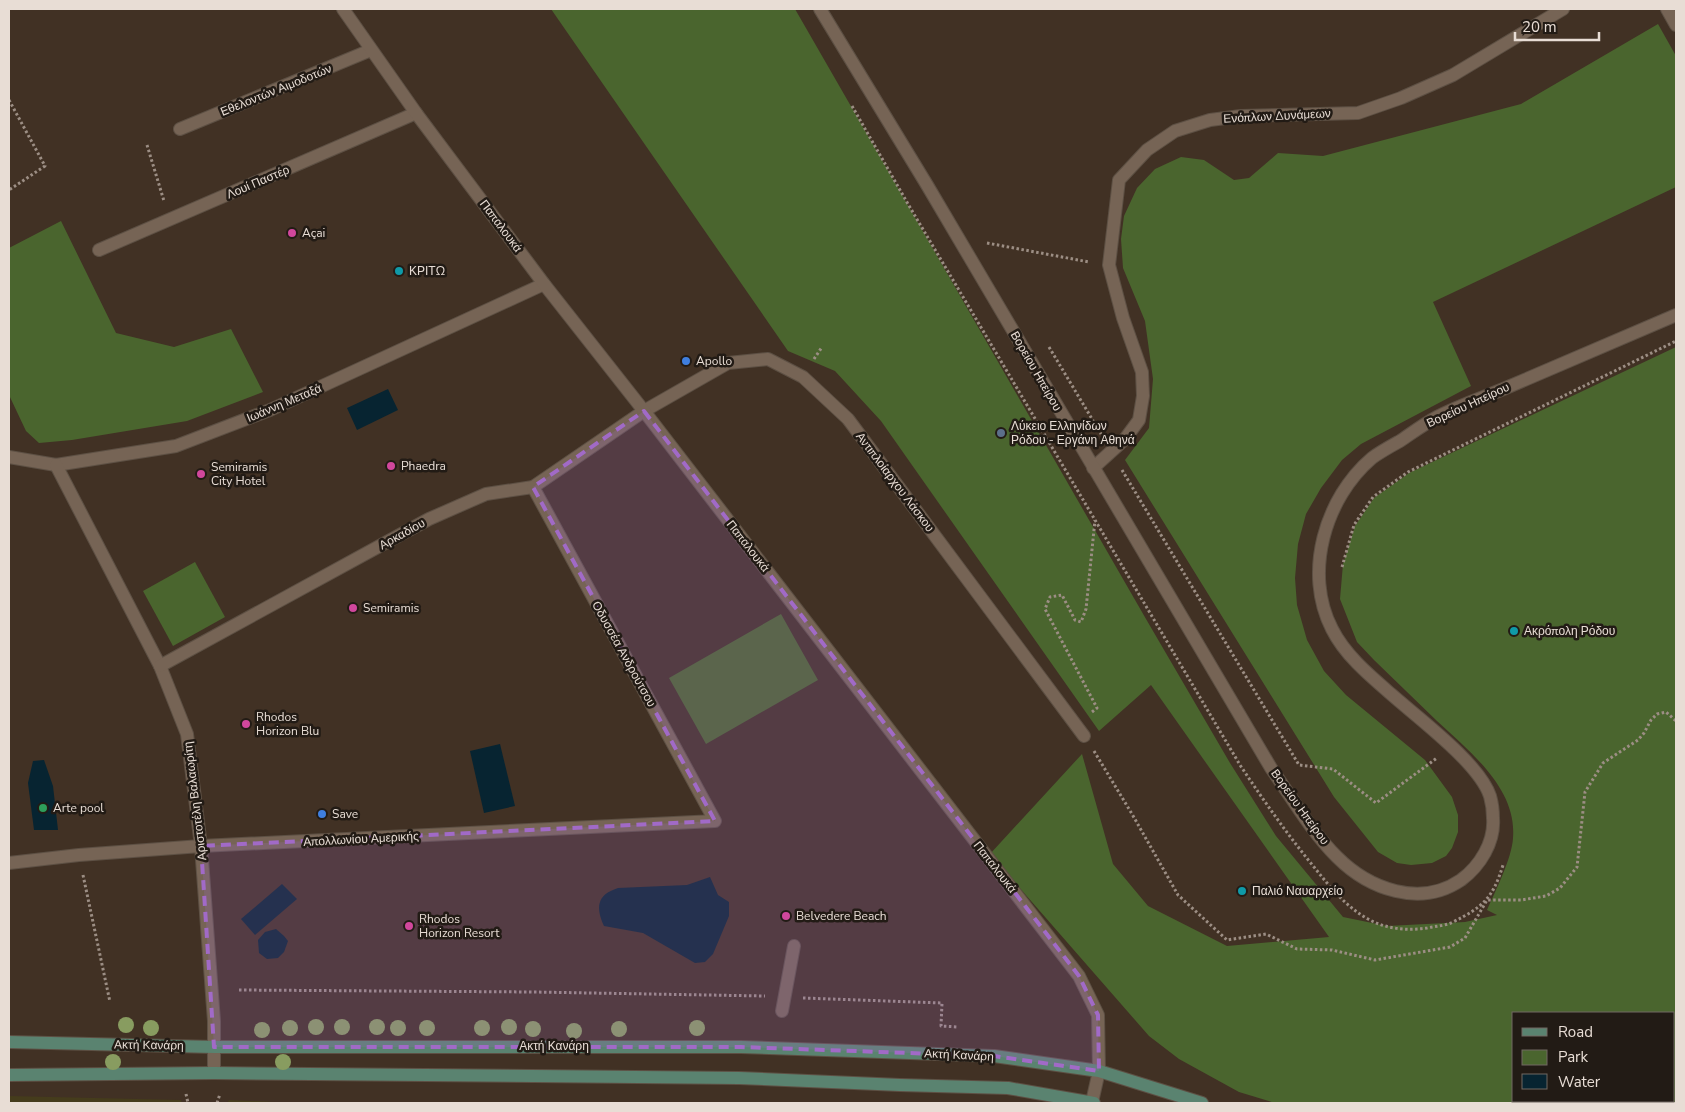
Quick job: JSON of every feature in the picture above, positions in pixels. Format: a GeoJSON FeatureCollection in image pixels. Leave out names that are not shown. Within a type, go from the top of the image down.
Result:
{"type":"FeatureCollection","features":[{"type":"Feature","properties":{"kind":"main road","name":"Ακτή Κανάρη"},"geometry":{"type":"LineString","coordinates":[[9,1042],[214,1047],[741,1046],[994,1056],[1099,1071],[1202,1103]]}},
{"type":"Feature","properties":{"kind":"main road"},"geometry":{"type":"LineString","coordinates":[[9,1075],[214,1073],[739,1078],[900,1086],[1008,1088],[1093,1103]]}},
{"type":"Feature","properties":{"kind":"street","name":"Παπαλουκά"},"geometry":{"type":"LineString","coordinates":[[343,9],[416,113],[544,284],[1079,976],[1098,1016],[1099,1071],[1093,1103]]}},
{"type":"Feature","properties":{"kind":"street","name":"Βορείου Ηπείρου"},"geometry":{"type":"LineString","coordinates":[[820,9],[927,186],[1271,768],[1312,827],[1337,857],[1358,874],[1377,885],[1399,893],[1433,892],[1449,887],[1466,876],[1479,863],[1490,840],[1494,821],[1490,796],[1472,766],[1368,674],[1348,652],[1332,630],[1321,604],[1318,575],[1322,542],[1333,508],[1348,483],[1372,458],[1437,417],[1676,315]]}},
{"type":"Feature","properties":{"kind":"street","name":"Ενόπλων Δυνάμεων"},"geometry":{"type":"LineString","coordinates":[[1093,468],[1125,439],[1139,420],[1143,396],[1142,372],[1123,318],[1109,266],[1119,180],[1147,150],[1175,131],[1210,120],[1241,116],[1358,112],[1401,98],[1453,75],[1563,9]]}},
{"type":"Feature","properties":{"kind":"street"},"geometry":{"type":"LineString","coordinates":[[1667,9],[1676,25]]}},
{"type":"Feature","properties":{"kind":"street","name":"Εθελοντών Αιμοδοτών"},"geometry":{"type":"LineString","coordinates":[[180,129],[372,50]]}},
{"type":"Feature","properties":{"kind":"street","name":"Λουί Παστέρ"},"geometry":{"type":"LineString","coordinates":[[99,250],[416,113]]}},
{"type":"Feature","properties":{"kind":"street","name":"Ιωάννη Μεταξά"},"geometry":{"type":"LineString","coordinates":[[9,457],[56,465],[176,446],[270,410],[544,284]]}},
{"type":"Feature","properties":{"kind":"street","name":"Αντιπλοίαρχου Λάσκου"},"geometry":{"type":"LineString","coordinates":[[644,411],[728,363],[768,359],[802,377],[848,419],[1084,736]]}},
{"type":"Feature","properties":{"kind":"street","name":"Αρκαδίου"},"geometry":{"type":"LineString","coordinates":[[160,666],[429,519],[486,494],[533,487],[644,411]]}},
{"type":"Feature","properties":{"kind":"street","name":"Αριστοτέλη Βαλαωρίτη"},"geometry":{"type":"LineString","coordinates":[[56,465],[160,666],[187,734],[201,846],[214,1021],[214,1073]]}},
{"type":"Feature","properties":{"kind":"street","name":"Οδυσσέα Ανδρούτσου"},"geometry":{"type":"LineString","coordinates":[[533,487],[715,821]]}},
{"type":"Feature","properties":{"kind":"street","name":"Απολλωνίου Αμερικής"},"geometry":{"type":"LineString","coordinates":[[9,863],[78,855],[201,846],[715,821]]}},
{"type":"Feature","properties":{"kind":"street"},"geometry":{"type":"LineString","coordinates":[[782,1011],[794,946]]}},
{"type":"Feature","properties":{"kind":"path"},"geometry":{"type":"LineString","coordinates":[[9,100],[45,166],[9,190]]}},
{"type":"Feature","properties":{"kind":"path"},"geometry":{"type":"LineString","coordinates":[[850,102],[908,204],[1240,766],[1285,831],[1341,900],[1369,919],[1390,927],[1412,930],[1447,925],[1487,900],[1521,900],[1546,896],[1560,888],[1577,867],[1585,792],[1603,763],[1638,740],[1657,714],[1666,712],[1676,720]]}},
{"type":"Feature","properties":{"kind":"path"},"geometry":{"type":"LineString","coordinates":[[147,145],[169,220]]}},
{"type":"Feature","properties":{"kind":"path"},"geometry":{"type":"LineString","coordinates":[[987,243],[1109,266]]}},
{"type":"Feature","properties":{"kind":"path"},"geometry":{"type":"LineString","coordinates":[[1341,574],[1354,525],[1373,497],[1408,472],[1676,341]]}},
{"type":"Feature","properties":{"kind":"path"},"geometry":{"type":"LineString","coordinates":[[1095,520],[1086,609],[1081,622],[1074,620],[1062,595],[1050,596],[1045,608],[1097,708]]}},
{"type":"Feature","properties":{"kind":"path"},"geometry":{"type":"LineString","coordinates":[[1084,736],[1132,814],[1178,895],[1227,940],[1266,934],[1298,949],[1332,950],[1375,960],[1450,947],[1465,938],[1494,890],[1504,861]]}},
{"type":"Feature","properties":{"kind":"path"},"geometry":{"type":"LineString","coordinates":[[1299,765],[1333,769],[1376,803],[1411,779],[1451,747]]}},
{"type":"Feature","properties":{"kind":"path"},"geometry":{"type":"LineString","coordinates":[[87,892],[102,972],[110,1002]]}},
{"type":"Feature","properties":{"kind":"path"},"geometry":{"type":"LineString","coordinates":[[239,990],[742,995],[942,1003],[941,1026],[958,1027]]}},
{"type":"Feature","properties":{"kind":"path"},"geometry":{"type":"LineString","coordinates":[[186,1093],[188,1103]]}},
{"type":"Feature","properties":{"kind":"path"},"geometry":{"type":"LineString","coordinates":[[216,1103],[220,1094]]}},
{"type":"Feature","properties":{"kind":"highlighted area"},"geometry":{"type":"Polygon","coordinates":[[[644,411],[1079,976],[1098,1015],[1099,1071],[994,1056],[741,1047],[214,1047],[201,846],[715,821],[533,487],[644,411]]]}},
{"type":"Feature","properties":{"kind":"green space"},"geometry":{"type":"Polygon","coordinates":[[[551,9],[795,9],[1146,619],[1230,763],[1276,836],[1343,917],[1387,926],[1465,922],[1497,915],[1487,910],[1510,855],[1513,838],[1512,820],[1507,803],[1499,787],[1477,758],[1357,642],[1340,599],[1343,564],[1355,526],[1374,498],[1409,473],[1676,347],[1676,1103],[1275,1103],[1239,1092],[1179,1059],[1149,1036],[990,854],[1082,754],[1113,864],[1148,906],[1227,946],[1329,937],[1151,685],[1099,731],[881,421],[835,371],[788,351],[551,9]]]}},
{"type":"Feature","properties":{"kind":"green space"},"geometry":{"type":"Polygon","coordinates":[[[1658,24],[1676,56],[1676,187],[1433,302],[1471,386],[1361,444],[1342,460],[1321,488],[1306,514],[1298,544],[1295,578],[1297,605],[1307,640],[1324,671],[1346,695],[1425,760],[1452,797],[1458,815],[1458,832],[1452,848],[1446,856],[1432,863],[1411,865],[1397,863],[1378,852],[1334,797],[1125,460],[1149,428],[1153,379],[1145,321],[1123,268],[1121,239],[1124,216],[1137,188],[1155,169],[1181,157],[1204,160],[1234,180],[1249,178],[1278,153],[1323,156],[1521,104],[1658,24]]]}},
{"type":"Feature","properties":{"kind":"green space"},"geometry":{"type":"Polygon","coordinates":[[[61,221],[116,333],[174,347],[231,329],[263,392],[187,421],[72,440],[39,443],[26,431],[9,395],[9,248],[61,221]]]}},
{"type":"Feature","properties":{"kind":"green space"},"geometry":{"type":"Polygon","coordinates":[[[195,562],[225,617],[173,646],[143,591],[195,562]]]}},
{"type":"Feature","properties":{"kind":"green space"},"geometry":{"type":"Polygon","coordinates":[[[781,614],[818,680],[706,744],[669,678],[781,614]]]}},
{"type":"Feature","properties":{"kind":"sand"},"geometry":{"type":"Polygon","coordinates":[[[9,1096],[181,1100],[182,1103],[9,1103],[9,1096]]]}},
{"type":"Feature","properties":{"kind":"sand"},"geometry":{"type":"Polygon","coordinates":[[[229,1100],[296,1103],[227,1103],[229,1100]]]}},
{"type":"Feature","properties":{"kind":"water"},"geometry":{"type":"Polygon","coordinates":[[[388,389],[398,410],[357,430],[347,408],[388,389]]]}},
{"type":"Feature","properties":{"kind":"water"},"geometry":{"type":"Polygon","coordinates":[[[500,744],[515,806],[484,813],[470,751],[500,744]]]}},
{"type":"Feature","properties":{"kind":"water","name":"Arte pool"},"geometry":{"type":"Polygon","coordinates":[[[44,760],[53,786],[58,830],[34,830],[28,783],[33,761],[44,760]]]}},
{"type":"Feature","properties":{"kind":"water"},"geometry":{"type":"Polygon","coordinates":[[[710,877],[718,895],[729,902],[729,916],[713,954],[705,962],[695,963],[643,933],[604,926],[599,908],[600,903],[605,894],[611,891],[618,888],[687,885],[710,877]]]}},
{"type":"Feature","properties":{"kind":"water"},"geometry":{"type":"Polygon","coordinates":[[[282,884],[297,899],[255,935],[241,919],[282,884]]]}},
{"type":"Feature","properties":{"kind":"water"},"geometry":{"type":"Polygon","coordinates":[[[276,929],[288,941],[284,952],[278,958],[267,959],[259,953],[258,940],[265,932],[276,929]]]}},
{"type":"Feature","properties":{"kind":"place","name":"Açai"},"geometry":{"type":"Point","coordinates":[292,233]}},
{"type":"Feature","properties":{"kind":"place","name":"ΚΡΙΤΩ"},"geometry":{"type":"Point","coordinates":[399,271]}},
{"type":"Feature","properties":{"kind":"place","name":"Apollo"},"geometry":{"type":"Point","coordinates":[686,361]}},
{"type":"Feature","properties":{"kind":"place","name":"Λύκειο Ελληνίδων Ρόδου - Εργάνη Αθηνά"},"geometry":{"type":"Point","coordinates":[1001,433]}},
{"type":"Feature","properties":{"kind":"place","name":"Phaedra"},"geometry":{"type":"Point","coordinates":[391,466]}},
{"type":"Feature","properties":{"kind":"place","name":"Semiramis City Hotel"},"geometry":{"type":"Point","coordinates":[201,474]}},
{"type":"Feature","properties":{"kind":"place","name":"Semiramis"},"geometry":{"type":"Point","coordinates":[353,608]}},
{"type":"Feature","properties":{"kind":"place","name":"Ακρόπολη Ρόδου"},"geometry":{"type":"Point","coordinates":[1514,631]}},
{"type":"Feature","properties":{"kind":"place","name":"Rhodos Horizon Blu"},"geometry":{"type":"Point","coordinates":[246,724]}},
{"type":"Feature","properties":{"kind":"place","name":"Arte pool"},"geometry":{"type":"Point","coordinates":[43,808]}},
{"type":"Feature","properties":{"kind":"place","name":"Save"},"geometry":{"type":"Point","coordinates":[322,814]}},
{"type":"Feature","properties":{"kind":"place","name":"Παλιό Ναυαρχείο"},"geometry":{"type":"Point","coordinates":[1242,891]}},
{"type":"Feature","properties":{"kind":"place","name":"Belvedere Beach"},"geometry":{"type":"Point","coordinates":[786,916]}},
{"type":"Feature","properties":{"kind":"place","name":"Rhodos Horizon Resort"},"geometry":{"type":"Point","coordinates":[409,926]}}]}
